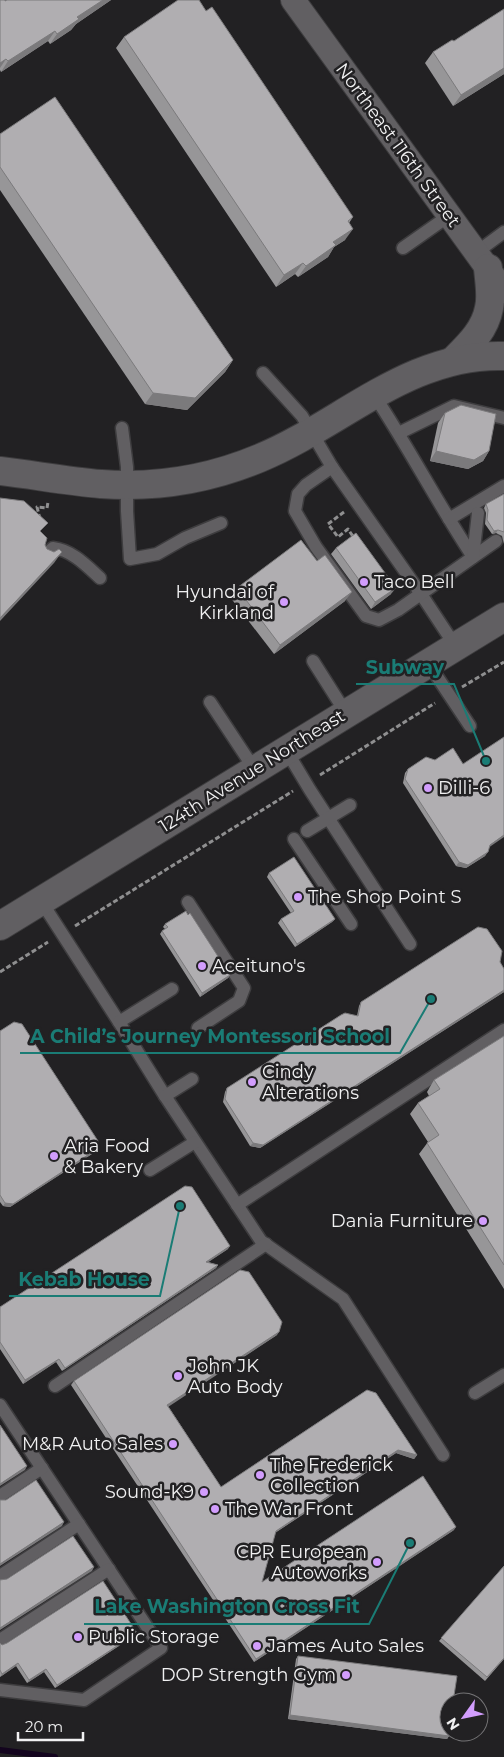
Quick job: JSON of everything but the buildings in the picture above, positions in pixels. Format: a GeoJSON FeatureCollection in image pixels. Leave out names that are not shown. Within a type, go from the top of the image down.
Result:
{"type":"FeatureCollection","features":[{"type":"Feature","properties":{"kind":"street","name":"Northeast 116th Street"},"geometry":{"type":"LineString","coordinates":[[293,0],[504,291]]}},
{"type":"Feature","properties":{"kind":"street"},"geometry":{"type":"LineString","coordinates":[[454,360],[477,336],[490,306],[482,260]]}},
{"type":"Feature","properties":{"kind":"street"},"geometry":{"type":"LineString","coordinates":[[0,471],[101,484],[158,484],[197,478],[259,459],[287,446],[391,385],[454,360],[486,355],[504,356]]}},
{"type":"Feature","properties":{"kind":"street","name":"124th Avenue Northeast"},"geometry":{"type":"LineString","coordinates":[[0,926],[504,617]]}},
{"type":"Feature","properties":{"kind":"lane"},"geometry":{"type":"LineString","coordinates":[[403,248],[450,215]]}},
{"type":"Feature","properties":{"kind":"lane"},"geometry":{"type":"LineString","coordinates":[[482,260],[504,232]]}},
{"type":"Feature","properties":{"kind":"lane"},"geometry":{"type":"LineString","coordinates":[[263,373],[296,408],[332,468],[456,647]]}},
{"type":"Feature","properties":{"kind":"lane"},"geometry":{"type":"LineString","coordinates":[[374,395],[473,556]]}},
{"type":"Feature","properties":{"kind":"lane"},"geometry":{"type":"LineString","coordinates":[[399,433],[454,406],[504,418]]}},
{"type":"Feature","properties":{"kind":"lane"},"geometry":{"type":"LineString","coordinates":[[122,428],[128,484],[127,511],[130,559],[157,554],[185,538],[221,523]]}},
{"type":"Feature","properties":{"kind":"lane"},"geometry":{"type":"LineString","coordinates":[[332,468],[306,485],[298,494],[295,511],[316,547],[366,616],[379,620],[398,610],[473,556],[487,527],[473,556]]}},
{"type":"Feature","properties":{"kind":"lane"},"geometry":{"type":"LineString","coordinates":[[449,519],[504,486]]}},
{"type":"Feature","properties":{"kind":"lane"},"geometry":{"type":"LineString","coordinates":[[48,552],[53,548],[62,549],[83,563],[100,578]]}},
{"type":"Feature","properties":{"kind":"lane"},"geometry":{"type":"LineString","coordinates":[[313,662],[346,713]]}},
{"type":"Feature","properties":{"kind":"lane"},"geometry":{"type":"LineString","coordinates":[[428,663],[470,726]]}},
{"type":"Feature","properties":{"kind":"lane"},"geometry":{"type":"LineString","coordinates":[[210,702],[255,770]]}},
{"type":"Feature","properties":{"kind":"lane"},"geometry":{"type":"LineString","coordinates":[[286,750],[410,944]]}},
{"type":"Feature","properties":{"kind":"lane"},"geometry":{"type":"LineString","coordinates":[[307,831],[350,805]]}},
{"type":"Feature","properties":{"kind":"lane"},"geometry":{"type":"LineString","coordinates":[[294,838],[351,924]]}},
{"type":"Feature","properties":{"kind":"lane"},"geometry":{"type":"LineString","coordinates":[[41,901],[165,1096],[261,1240],[343,1299],[443,1455]]}},
{"type":"Feature","properties":{"kind":"lane"},"geometry":{"type":"LineString","coordinates":[[188,902],[244,988],[239,1002],[198,1028]]}},
{"type":"Feature","properties":{"kind":"lane"},"geometry":{"type":"LineString","coordinates":[[119,1022],[172,989]]}},
{"type":"Feature","properties":{"kind":"lane"},"geometry":{"type":"LineString","coordinates":[[237,1205],[504,1030]]}},
{"type":"Feature","properties":{"kind":"lane"},"geometry":{"type":"LineString","coordinates":[[165,1096],[192,1079]]}},
{"type":"Feature","properties":{"kind":"lane"},"geometry":{"type":"LineString","coordinates":[[150,1170],[195,1142]]}},
{"type":"Feature","properties":{"kind":"lane"},"geometry":{"type":"LineString","coordinates":[[55,1386],[266,1244]]}},
{"type":"Feature","properties":{"kind":"lane"},"geometry":{"type":"LineString","coordinates":[[476,1393],[504,1375]]}},
{"type":"Feature","properties":{"kind":"lane"},"geometry":{"type":"LineString","coordinates":[[0,1690],[84,1700],[162,1648],[42,1468],[2,1413]]}},
{"type":"Feature","properties":{"kind":"lane"},"geometry":{"type":"LineString","coordinates":[[0,1496],[42,1468]]}},
{"type":"Feature","properties":{"kind":"lane"},"geometry":{"type":"LineString","coordinates":[[0,1576],[79,1524]]}},
{"type":"Feature","properties":{"kind":"lane"},"geometry":{"type":"LineString","coordinates":[[0,1640],[109,1569]]}},
{"type":"Feature","properties":{"kind":"path"},"geometry":{"type":"LineString","coordinates":[[48,502],[47,508],[37,507],[48,552]]}},
{"type":"Feature","properties":{"kind":"path"},"geometry":{"type":"LineString","coordinates":[[332,521],[328,524],[338,537],[348,529],[358,543]]}},
{"type":"Feature","properties":{"kind":"path"},"geometry":{"type":"LineString","coordinates":[[0,972],[449,694],[504,662]]}},
{"type":"Feature","properties":{"kind":"waterway"},"geometry":{"type":"LineString","coordinates":[[0,1750],[55,1757]]}},
{"type":"Feature","properties":{"kind":"place","name":"Taco Bell"},"geometry":{"type":"Point","coordinates":[364,582]}},
{"type":"Feature","properties":{"kind":"place","name":"Hyundai of Kirkland"},"geometry":{"type":"Point","coordinates":[284,602]}},
{"type":"Feature","properties":{"kind":"place","name":"Subway"},"geometry":{"type":"Point","coordinates":[486,761]}},
{"type":"Feature","properties":{"kind":"place","name":"Dilli-6"},"geometry":{"type":"Point","coordinates":[428,788]}},
{"type":"Feature","properties":{"kind":"place","name":"The Shop Point S"},"geometry":{"type":"Point","coordinates":[298,897]}},
{"type":"Feature","properties":{"kind":"place","name":"Aceituno's"},"geometry":{"type":"Point","coordinates":[202,966]}},
{"type":"Feature","properties":{"kind":"place","name":"A Child’s Journey Montessori School"},"geometry":{"type":"Point","coordinates":[431,999]}},
{"type":"Feature","properties":{"kind":"place","name":"Cindy Alterations"},"geometry":{"type":"Point","coordinates":[252,1082]}},
{"type":"Feature","properties":{"kind":"place","name":"Aria Food & Bakery"},"geometry":{"type":"Point","coordinates":[54,1156]}},
{"type":"Feature","properties":{"kind":"place","name":"Kebab House"},"geometry":{"type":"Point","coordinates":[180,1206]}},
{"type":"Feature","properties":{"kind":"place","name":"Dania Furniture"},"geometry":{"type":"Point","coordinates":[483,1221]}},
{"type":"Feature","properties":{"kind":"place","name":"John JK Auto Body"},"geometry":{"type":"Point","coordinates":[178,1376]}},
{"type":"Feature","properties":{"kind":"place","name":"M&R Auto Sales"},"geometry":{"type":"Point","coordinates":[173,1444]}},
{"type":"Feature","properties":{"kind":"place","name":"The Frederick Collection"},"geometry":{"type":"Point","coordinates":[260,1475]}},
{"type":"Feature","properties":{"kind":"place","name":"Sound-K9"},"geometry":{"type":"Point","coordinates":[204,1492]}},
{"type":"Feature","properties":{"kind":"place","name":"The War Front"},"geometry":{"type":"Point","coordinates":[215,1509]}},
{"type":"Feature","properties":{"kind":"place","name":"Lake Washington Cross Fit"},"geometry":{"type":"Point","coordinates":[410,1543]}},
{"type":"Feature","properties":{"kind":"place","name":"CPR European Autoworks"},"geometry":{"type":"Point","coordinates":[377,1562]}},
{"type":"Feature","properties":{"kind":"place","name":"Public Storage"},"geometry":{"type":"Point","coordinates":[78,1637]}},
{"type":"Feature","properties":{"kind":"place","name":"James Auto Sales"},"geometry":{"type":"Point","coordinates":[257,1646]}},
{"type":"Feature","properties":{"kind":"place","name":"DOP Strength Gym"},"geometry":{"type":"Point","coordinates":[346,1675]}}]}
